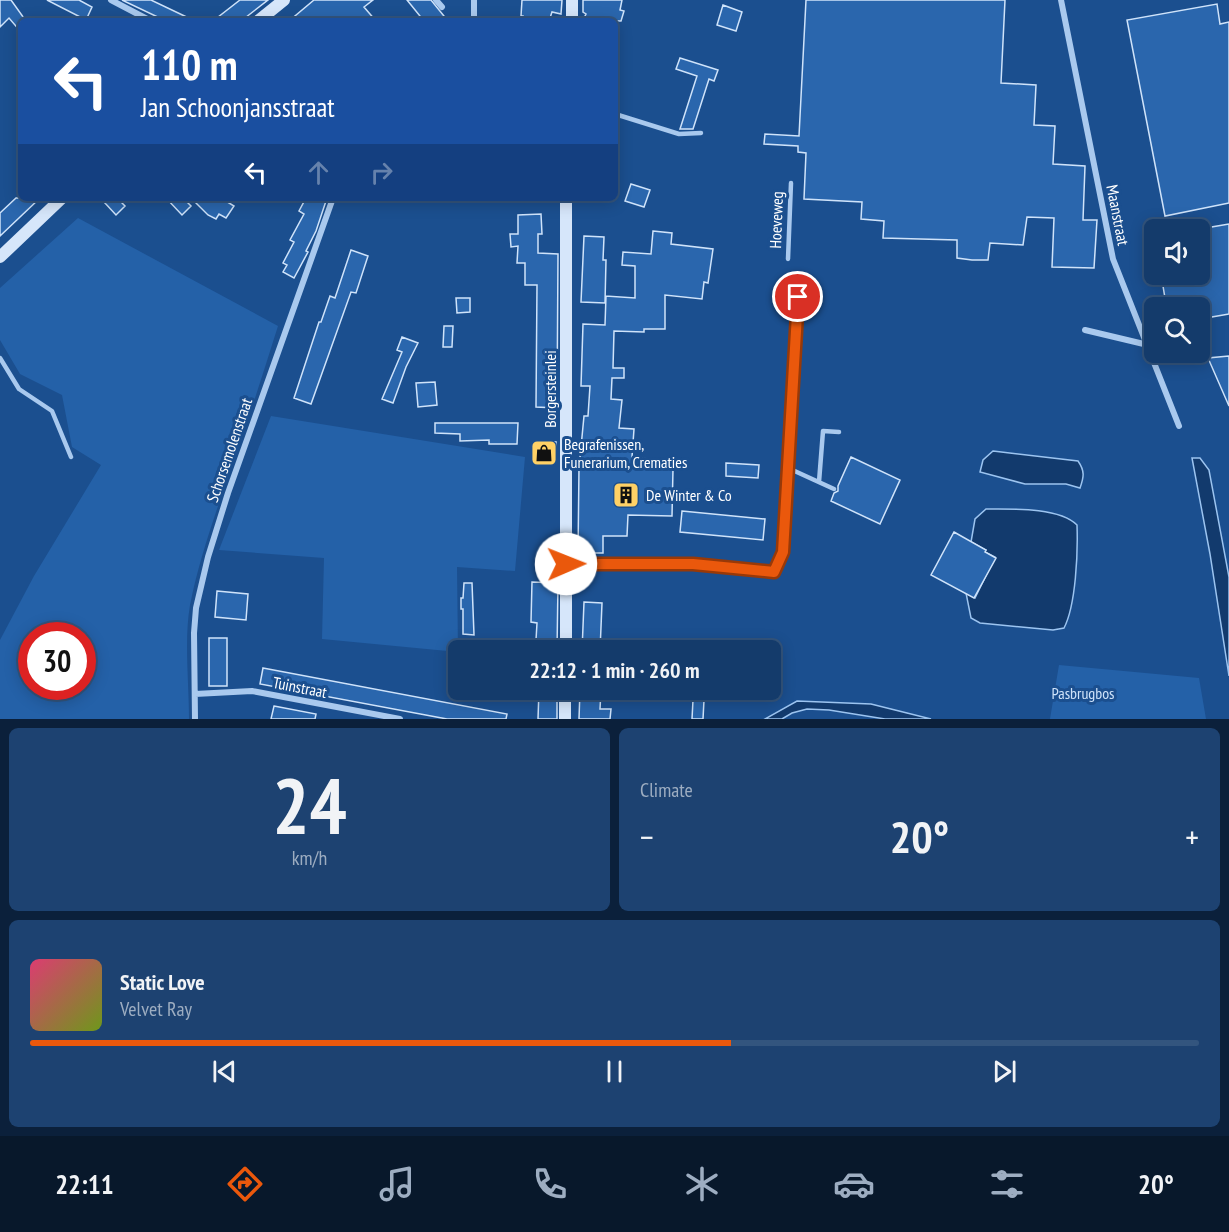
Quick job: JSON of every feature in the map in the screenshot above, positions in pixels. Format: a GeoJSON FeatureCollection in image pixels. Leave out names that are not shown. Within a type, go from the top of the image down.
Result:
{"type":"FeatureCollection","features":[{"type":"Feature","properties":{"kind":"street"},"geometry":{"type":"LineString","coordinates":[[111,0],[145,18]]}},
{"type":"Feature","properties":{"kind":"street"},"geometry":{"type":"LineString","coordinates":[[262,18],[284,0]]}},
{"type":"Feature","properties":{"kind":"street"},"geometry":{"type":"LineString","coordinates":[[436,0],[442,7]]}},
{"type":"Feature","properties":{"kind":"street"},"geometry":{"type":"LineString","coordinates":[[474,0],[474,18]]}},
{"type":"Feature","properties":{"kind":"street"},"geometry":{"type":"LineString","coordinates":[[572,0],[572,18]]}},
{"type":"Feature","properties":{"kind":"street","name":"Maanstraat"},"geometry":{"type":"LineString","coordinates":[[1061,0],[1113,259],[1144,335]]}},
{"type":"Feature","properties":{"kind":"street"},"geometry":{"type":"LineString","coordinates":[[0,257],[59,201]]}},
{"type":"Feature","properties":{"kind":"street","name":"Schorsemolenstraat"},"geometry":{"type":"LineString","coordinates":[[195,719],[196,608],[208,557],[228,493],[332,201]]}},
{"type":"Feature","properties":{"kind":"street","name":"Borgersteinlei"},"geometry":{"type":"LineString","coordinates":[[566,201],[566,640]]}},
{"type":"Feature","properties":{"kind":"street"},"geometry":{"type":"LineString","coordinates":[[566,564],[693,564],[774,572],[783,552],[798,297]]}},
{"type":"Feature","properties":{"kind":"street"},"geometry":{"type":"LineString","coordinates":[[1085,330],[1144,344]]}},
{"type":"Feature","properties":{"kind":"street","name":"Maanstraat"},"geometry":{"type":"LineString","coordinates":[[1155,363],[1179,426]]}},
{"type":"Feature","properties":{"kind":"street","name":"Tuinstraat"},"geometry":{"type":"LineString","coordinates":[[195,694],[252,691],[400,719]]}},
{"type":"Feature","properties":{"kind":"street"},"geometry":{"type":"LineString","coordinates":[[565,719],[566,700]]}},
{"type":"Feature","properties":{"kind":"lane"},"geometry":{"type":"LineString","coordinates":[[618,115],[679,134],[701,133]]}},
{"type":"Feature","properties":{"kind":"lane","name":"Hoeveweg"},"geometry":{"type":"LineString","coordinates":[[788,259],[791,183]]}},
{"type":"Feature","properties":{"kind":"lane"},"geometry":{"type":"LineString","coordinates":[[0,358],[19,389],[52,411],[71,457]]}},
{"type":"Feature","properties":{"kind":"lane"},"geometry":{"type":"LineString","coordinates":[[819,482],[823,431],[839,432]]}},
{"type":"Feature","properties":{"kind":"lane"},"geometry":{"type":"LineString","coordinates":[[788,468],[834,489]]}},
{"type":"Feature","properties":{"kind":"green space"},"geometry":{"type":"Polygon","coordinates":[[[78,218],[278,326],[214,517],[190,605],[187,633],[189,719],[0,719],[0,640],[34,576],[101,465],[72,447],[62,395],[20,374],[0,340],[0,288],[78,218]]]}},
{"type":"Feature","properties":{"kind":"green space"},"geometry":{"type":"Polygon","coordinates":[[[271,416],[525,457],[515,571],[457,567],[458,640],[448,640],[448,651],[322,639],[324,558],[219,550],[271,416]]]}},
{"type":"Feature","properties":{"kind":"green space","name":"Pasbrugbos"},"geometry":{"type":"Polygon","coordinates":[[[1059,665],[1199,678],[1206,719],[1050,719],[1059,665]]]}},
{"type":"Feature","properties":{"kind":"shaded area"},"geometry":{"type":"Polygon","coordinates":[[[993,451],[1078,461],[1083,474],[1080,488],[1066,484],[1025,484],[980,472],[983,460],[993,451]]]}},
{"type":"Feature","properties":{"kind":"shaded area"},"geometry":{"type":"Polygon","coordinates":[[[1192,458],[1200,458],[1209,470],[1229,577],[1229,676],[1210,554],[1192,458]]]}},
{"type":"Feature","properties":{"kind":"shaded area"},"geometry":{"type":"Polygon","coordinates":[[[986,509],[1047,512],[1069,519],[1077,525],[1074,592],[1064,628],[1053,630],[980,623],[971,618],[966,593],[975,598],[995,557],[971,542],[975,519],[986,509]]]}},
{"type":"Feature","properties":{"kind":"shaded area"},"geometry":{"type":"Polygon","coordinates":[[[797,701],[871,704],[931,719],[885,719],[829,710],[807,709],[792,713],[782,719],[765,719],[797,701]]]}},
{"type":"Feature","properties":{"kind":"building"},"geometry":{"type":"Polygon","coordinates":[[[0,0],[11,0],[24,18],[18,18],[18,28],[9,18],[0,27],[0,0]]]}},
{"type":"Feature","properties":{"kind":"building"},"geometry":{"type":"Polygon","coordinates":[[[47,0],[79,0],[92,7],[87,18],[82,18],[47,0]]]}},
{"type":"Feature","properties":{"kind":"building"},"geometry":{"type":"Polygon","coordinates":[[[122,0],[151,0],[189,18],[160,18],[122,0]]]}},
{"type":"Feature","properties":{"kind":"building"},"geometry":{"type":"Polygon","coordinates":[[[240,0],[268,0],[245,18],[217,18],[240,0]]]}},
{"type":"Feature","properties":{"kind":"building"},"geometry":{"type":"Polygon","coordinates":[[[314,0],[373,0],[364,7],[373,18],[293,18],[314,0]]]}},
{"type":"Feature","properties":{"kind":"building"},"geometry":{"type":"Polygon","coordinates":[[[407,0],[431,0],[446,18],[422,18],[407,0]]]}},
{"type":"Feature","properties":{"kind":"building"},"geometry":{"type":"Polygon","coordinates":[[[522,0],[562,0],[561,14],[552,12],[550,18],[523,18],[521,16],[522,0]]]}},
{"type":"Feature","properties":{"kind":"building"},"geometry":{"type":"Polygon","coordinates":[[[583,0],[622,0],[620,10],[624,11],[621,21],[618,21],[618,18],[584,18],[586,14],[583,12],[583,0]]]}},
{"type":"Feature","properties":{"kind":"building"},"geometry":{"type":"Polygon","coordinates":[[[806,0],[1005,0],[1001,83],[1036,85],[1034,125],[1055,126],[1053,164],[1085,166],[1083,220],[1097,220],[1094,268],[1052,267],[1054,218],[1027,217],[1023,245],[990,243],[988,260],[972,260],[957,258],[957,240],[883,238],[884,221],[861,219],[862,202],[804,199],[806,153],[798,152],[798,146],[764,144],[765,134],[799,136],[806,0]]]}},
{"type":"Feature","properties":{"kind":"building"},"geometry":{"type":"Polygon","coordinates":[[[1217,4],[1220,24],[1229,22],[1229,203],[1165,216],[1127,20],[1217,4]]]}},
{"type":"Feature","properties":{"kind":"building"},"geometry":{"type":"Polygon","coordinates":[[[723,5],[742,12],[736,31],[717,25],[723,5]]]}},
{"type":"Feature","properties":{"kind":"building"},"geometry":{"type":"Polygon","coordinates":[[[680,58],[718,70],[714,81],[709,79],[693,129],[680,129],[697,76],[676,69],[680,58]]]}},
{"type":"Feature","properties":{"kind":"building"},"geometry":{"type":"Polygon","coordinates":[[[631,184],[650,190],[644,207],[625,201],[631,184]]]}},
{"type":"Feature","properties":{"kind":"building"},"geometry":{"type":"Polygon","coordinates":[[[16,198],[18,201],[37,201],[0,236],[0,213],[16,198]]]}},
{"type":"Feature","properties":{"kind":"building"},"geometry":{"type":"Polygon","coordinates":[[[120,201],[125,206],[116,215],[105,203],[120,201]]]}},
{"type":"Feature","properties":{"kind":"building"},"geometry":{"type":"Polygon","coordinates":[[[169,201],[186,201],[191,206],[182,215],[169,201]]]}},
{"type":"Feature","properties":{"kind":"building"},"geometry":{"type":"Polygon","coordinates":[[[194,201],[226,201],[234,206],[226,218],[219,214],[216,219],[208,215],[194,201]]]}},
{"type":"Feature","properties":{"kind":"building"},"geometry":{"type":"Polygon","coordinates":[[[304,201],[326,201],[316,231],[306,251],[308,252],[294,278],[283,272],[287,265],[283,263],[294,242],[290,240],[304,214],[299,211],[304,201]]]}},
{"type":"Feature","properties":{"kind":"building"},"geometry":{"type":"Polygon","coordinates":[[[541,214],[542,234],[538,234],[538,253],[558,254],[557,408],[536,407],[537,285],[525,285],[525,263],[517,263],[518,246],[511,247],[510,234],[518,234],[518,215],[541,214]]]}},
{"type":"Feature","properties":{"kind":"building"},"geometry":{"type":"Polygon","coordinates":[[[1229,224],[1229,314],[1210,317],[1210,297],[1165,297],[1163,285],[1210,285],[1210,227],[1229,224]]]}},
{"type":"Feature","properties":{"kind":"building"},"geometry":{"type":"Polygon","coordinates":[[[653,231],[672,233],[671,244],[713,249],[708,283],[704,282],[702,299],[665,295],[665,329],[644,329],[644,332],[614,331],[613,368],[624,368],[624,378],[612,378],[611,399],[622,400],[619,428],[634,429],[632,457],[665,461],[664,468],[673,469],[672,516],[628,515],[627,536],[603,536],[603,553],[578,553],[579,468],[584,416],[588,416],[590,386],[581,386],[583,324],[605,325],[606,296],[635,298],[635,266],[622,265],[623,252],[651,254],[653,231]]]}},
{"type":"Feature","properties":{"kind":"building"},"geometry":{"type":"Polygon","coordinates":[[[584,236],[604,237],[605,303],[581,302],[584,236]]]}},
{"type":"Feature","properties":{"kind":"building"},"geometry":{"type":"Polygon","coordinates":[[[351,250],[368,256],[356,293],[351,292],[311,404],[294,398],[319,322],[321,322],[330,296],[335,298],[351,250]]]}},
{"type":"Feature","properties":{"kind":"building"},"geometry":{"type":"Polygon","coordinates":[[[456,298],[470,298],[470,312],[457,313],[456,298]]]}},
{"type":"Feature","properties":{"kind":"building"},"geometry":{"type":"Polygon","coordinates":[[[444,326],[453,326],[452,347],[443,347],[444,326]]]}},
{"type":"Feature","properties":{"kind":"building"},"geometry":{"type":"Polygon","coordinates":[[[402,337],[418,343],[406,367],[393,403],[382,399],[402,352],[397,350],[402,337]]]}},
{"type":"Feature","properties":{"kind":"building"},"geometry":{"type":"Polygon","coordinates":[[[1229,356],[1229,406],[1210,363],[1210,358],[1229,356]]]}},
{"type":"Feature","properties":{"kind":"building"},"geometry":{"type":"Polygon","coordinates":[[[435,382],[437,405],[418,407],[416,383],[435,382]]]}},
{"type":"Feature","properties":{"kind":"building"},"geometry":{"type":"Polygon","coordinates":[[[435,423],[518,423],[517,444],[489,444],[489,440],[460,441],[460,434],[435,433],[435,423]]]}},
{"type":"Feature","properties":{"kind":"building","name":"Begrafenissen, Funerarium, Crematies"},"geometry":{"type":"Polygon","coordinates":[[[539,441],[556,442],[555,460],[539,457],[539,441]]]}},
{"type":"Feature","properties":{"kind":"building"},"geometry":{"type":"Polygon","coordinates":[[[851,457],[900,480],[880,524],[831,501],[834,493],[838,491],[851,457]]]}},
{"type":"Feature","properties":{"kind":"building"},"geometry":{"type":"Polygon","coordinates":[[[726,463],[759,465],[758,478],[726,476],[726,463]]]}},
{"type":"Feature","properties":{"kind":"building"},"geometry":{"type":"Polygon","coordinates":[[[682,511],[765,519],[763,540],[680,532],[682,511]]]}},
{"type":"Feature","properties":{"kind":"building"},"geometry":{"type":"Polygon","coordinates":[[[954,532],[996,558],[974,598],[931,575],[954,532]]]}},
{"type":"Feature","properties":{"kind":"building"},"geometry":{"type":"Polygon","coordinates":[[[532,582],[558,583],[557,640],[536,640],[537,623],[531,622],[532,582]]]}},
{"type":"Feature","properties":{"kind":"building"},"geometry":{"type":"Polygon","coordinates":[[[464,583],[472,583],[474,635],[463,634],[461,598],[463,598],[464,583]]]}},
{"type":"Feature","properties":{"kind":"building"},"geometry":{"type":"Polygon","coordinates":[[[217,591],[248,594],[246,620],[215,617],[217,591]]]}},
{"type":"Feature","properties":{"kind":"building"},"geometry":{"type":"Polygon","coordinates":[[[584,602],[602,603],[600,640],[582,640],[584,602]]]}},
{"type":"Feature","properties":{"kind":"building"},"geometry":{"type":"Polygon","coordinates":[[[209,638],[227,638],[227,686],[209,686],[209,638]]]}},
{"type":"Feature","properties":{"kind":"building"},"geometry":{"type":"Polygon","coordinates":[[[263,668],[507,714],[506,719],[447,719],[260,684],[263,668]]]}},
{"type":"Feature","properties":{"kind":"building"},"geometry":{"type":"Polygon","coordinates":[[[539,700],[557,700],[557,719],[538,719],[539,700]]]}},
{"type":"Feature","properties":{"kind":"building"},"geometry":{"type":"Polygon","coordinates":[[[580,700],[600,700],[600,709],[611,709],[610,719],[579,719],[580,700]]]}},
{"type":"Feature","properties":{"kind":"building"},"geometry":{"type":"Polygon","coordinates":[[[693,700],[704,700],[703,719],[692,719],[693,700]]]}},
{"type":"Feature","properties":{"kind":"building"},"geometry":{"type":"Polygon","coordinates":[[[274,706],[316,714],[315,719],[271,719],[274,706]]]}},
{"type":"Feature","properties":{"kind":"place","name":"Begrafenissen, Funerarium, Crematies"},"geometry":{"type":"Point","coordinates":[544,453]}},
{"type":"Feature","properties":{"kind":"place","name":"De Winter & Co"},"geometry":{"type":"Point","coordinates":[626,495]}},
{"type":"Feature","properties":{"kind":"route"},"geometry":{"type":"LineString","coordinates":[[566,564],[625,562],[693,564],[774,572],[783,552],[798,297]]}}]}
